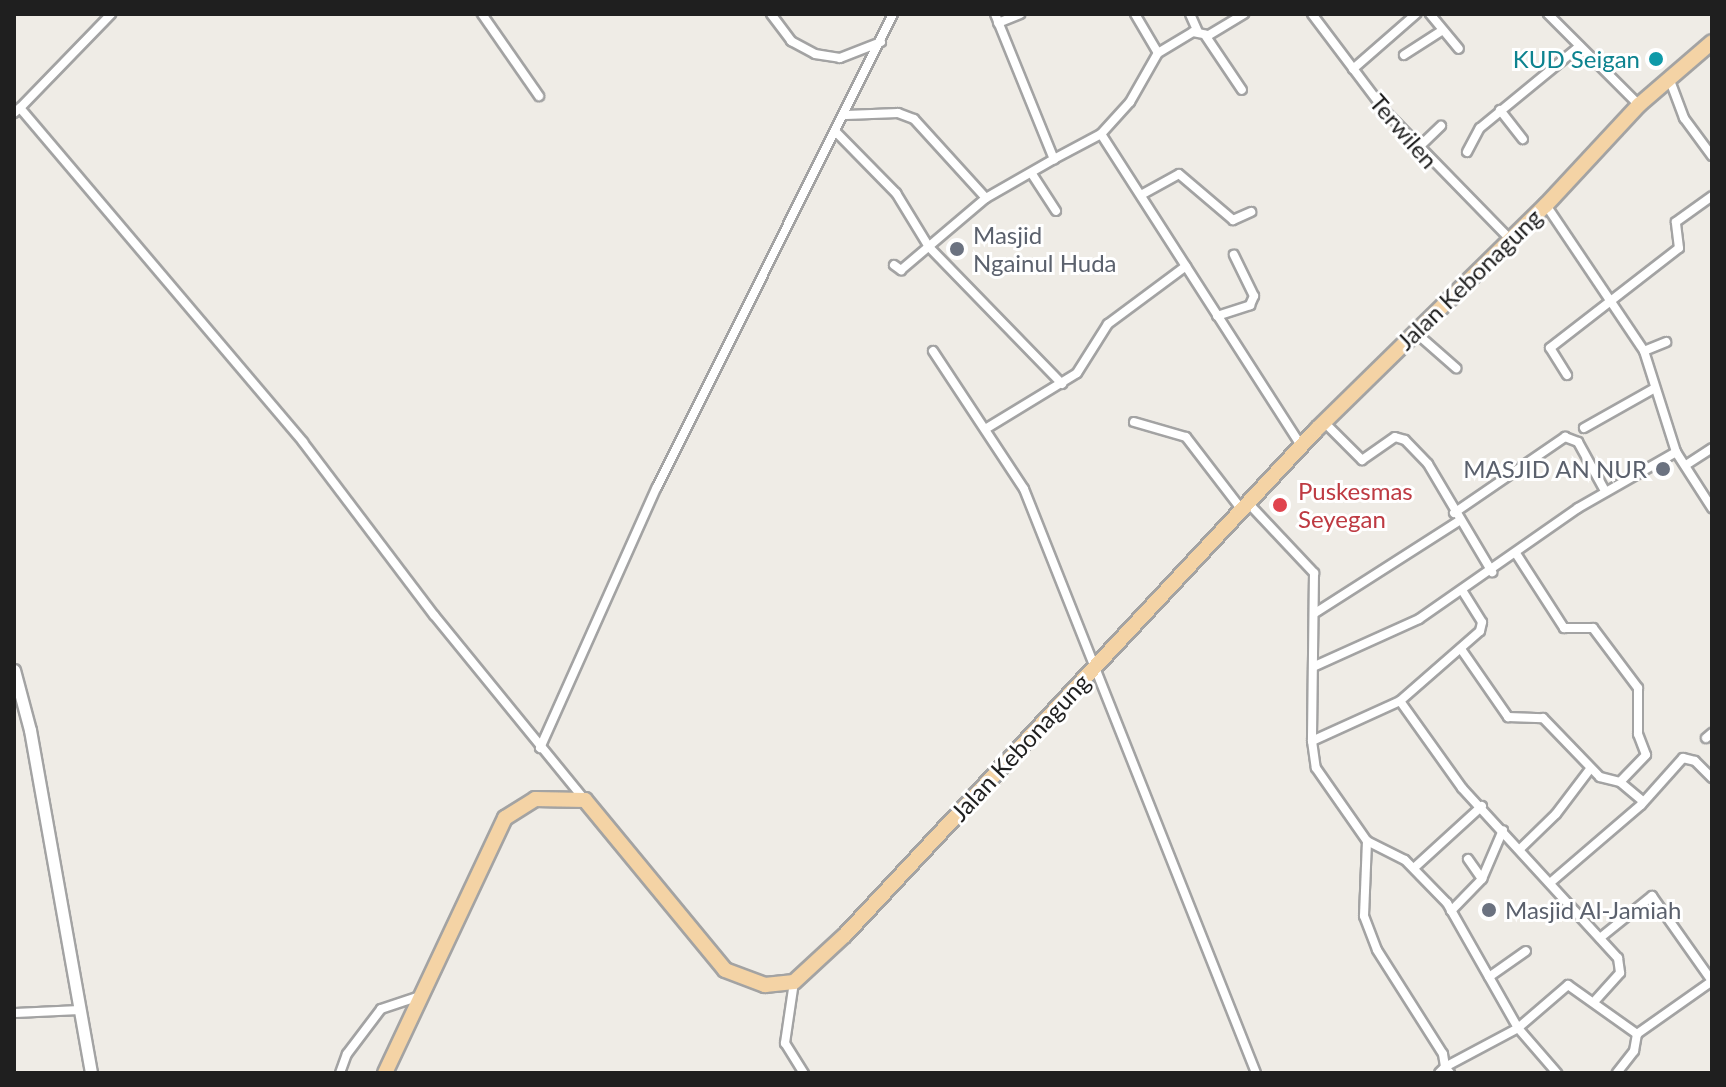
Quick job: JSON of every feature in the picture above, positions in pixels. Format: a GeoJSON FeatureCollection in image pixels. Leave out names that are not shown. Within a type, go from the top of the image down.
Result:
{"type":"FeatureCollection","features":[{"type":"Feature","properties":{"kind":"main road","name":"Jalan Kebonagung"},"geometry":{"type":"LineString","coordinates":[[794,982],[845,935],[1324,422],[1508,237],[1546,205],[1639,105],[1712,42]]}},
{"type":"Feature","properties":{"kind":"main road"},"geometry":{"type":"LineString","coordinates":[[385,1073],[510,811],[545,796],[585,800],[721,967],[765,985],[794,982]]}},
{"type":"Feature","properties":{"kind":"street"},"geometry":{"type":"LineString","coordinates":[[111,14],[17,110],[303,442],[540,748],[585,800]]}},
{"type":"Feature","properties":{"kind":"street"},"geometry":{"type":"LineString","coordinates":[[482,14],[539,96]]}},
{"type":"Feature","properties":{"kind":"street"},"geometry":{"type":"LineString","coordinates":[[771,14],[791,41],[815,54],[840,58],[881,41]]}},
{"type":"Feature","properties":{"kind":"street"},"geometry":{"type":"LineString","coordinates":[[540,748],[657,487],[846,115],[893,14]]}},
{"type":"Feature","properties":{"kind":"street"},"geometry":{"type":"LineString","coordinates":[[1020,14],[996,18],[1054,159]]}},
{"type":"Feature","properties":{"kind":"street"},"geometry":{"type":"LineString","coordinates":[[1135,14],[1158,53]]}},
{"type":"Feature","properties":{"kind":"street"},"geometry":{"type":"LineString","coordinates":[[1190,14],[1242,90]]}},
{"type":"Feature","properties":{"kind":"street"},"geometry":{"type":"LineString","coordinates":[[894,265],[901,270],[986,198],[1101,134],[1130,102],[1158,53],[1244,14]]}},
{"type":"Feature","properties":{"kind":"street","name":"Terwilen"},"geometry":{"type":"LineString","coordinates":[[1312,14],[1418,148],[1508,237]]}},
{"type":"Feature","properties":{"kind":"street"},"geometry":{"type":"LineString","coordinates":[[1353,69],[1416,14]]}},
{"type":"Feature","properties":{"kind":"street"},"geometry":{"type":"LineString","coordinates":[[1430,14],[1459,49]]}},
{"type":"Feature","properties":{"kind":"street"},"geometry":{"type":"LineString","coordinates":[[1548,14],[1639,105]]}},
{"type":"Feature","properties":{"kind":"street"},"geometry":{"type":"LineString","coordinates":[[1404,55],[1443,30]]}},
{"type":"Feature","properties":{"kind":"street"},"geometry":{"type":"LineString","coordinates":[[1467,152],[1480,128],[1580,46]]}},
{"type":"Feature","properties":{"kind":"street"},"geometry":{"type":"LineString","coordinates":[[1669,78],[1684,118],[1712,156]]}},
{"type":"Feature","properties":{"kind":"street"},"geometry":{"type":"LineString","coordinates":[[1500,110],[1523,139]]}},
{"type":"Feature","properties":{"kind":"street"},"geometry":{"type":"LineString","coordinates":[[846,115],[898,113],[914,119],[986,198]]}},
{"type":"Feature","properties":{"kind":"street"},"geometry":{"type":"LineString","coordinates":[[1418,148],[1441,126]]}},
{"type":"Feature","properties":{"kind":"street"},"geometry":{"type":"LineString","coordinates":[[836,132],[896,193],[929,247],[1062,384]]}},
{"type":"Feature","properties":{"kind":"street"},"geometry":{"type":"LineString","coordinates":[[1101,134],[1301,446]]}},
{"type":"Feature","properties":{"kind":"street"},"geometry":{"type":"LineString","coordinates":[[1032,174],[1056,211]]}},
{"type":"Feature","properties":{"kind":"street"},"geometry":{"type":"LineString","coordinates":[[1141,195],[1179,174],[1233,220],[1251,212]]}},
{"type":"Feature","properties":{"kind":"street"},"geometry":{"type":"LineString","coordinates":[[1567,375],[1549,350],[1610,296],[1679,248],[1676,222],[1712,196]]}},
{"type":"Feature","properties":{"kind":"street"},"geometry":{"type":"LineString","coordinates":[[1546,205],[1610,296],[1644,351],[1676,452],[1712,508]]}},
{"type":"Feature","properties":{"kind":"street"},"geometry":{"type":"LineString","coordinates":[[1217,316],[1252,302],[1234,255]]}},
{"type":"Feature","properties":{"kind":"street"},"geometry":{"type":"LineString","coordinates":[[987,428],[1062,384],[1090,358],[1108,324],[1186,266]]}},
{"type":"Feature","properties":{"kind":"street"},"geometry":{"type":"LineString","coordinates":[[1414,331],[1456,368]]}},
{"type":"Feature","properties":{"kind":"street"},"geometry":{"type":"LineString","coordinates":[[1644,351],[1666,342]]}},
{"type":"Feature","properties":{"kind":"street"},"geometry":{"type":"LineString","coordinates":[[933,351],[987,428],[1024,489],[1092,669],[1256,1073]]}},
{"type":"Feature","properties":{"kind":"street"},"geometry":{"type":"LineString","coordinates":[[1584,428],[1655,388]]}},
{"type":"Feature","properties":{"kind":"street"},"geometry":{"type":"LineString","coordinates":[[1134,422],[1186,437],[1246,507],[1278,540],[1311,567],[1315,613],[1312,741],[1319,775],[1367,841],[1414,868],[1451,911],[1518,1028],[1557,1073]]}},
{"type":"Feature","properties":{"kind":"street"},"geometry":{"type":"LineString","coordinates":[[1324,422],[1362,460],[1392,439],[1402,438],[1428,464],[1456,517],[1492,572]]}},
{"type":"Feature","properties":{"kind":"street"},"geometry":{"type":"LineString","coordinates":[[1315,613],[1456,517],[1565,437],[1578,442],[1605,491]]}},
{"type":"Feature","properties":{"kind":"street"},"geometry":{"type":"LineString","coordinates":[[1686,465],[1712,448]]}},
{"type":"Feature","properties":{"kind":"street"},"geometry":{"type":"LineString","coordinates":[[1315,666],[1419,619],[1517,555],[1605,491],[1676,452]]}},
{"type":"Feature","properties":{"kind":"street"},"geometry":{"type":"LineString","coordinates":[[1517,555],[1564,628],[1593,628],[1638,688],[1638,734],[1646,755],[1620,782]]}},
{"type":"Feature","properties":{"kind":"street"},"geometry":{"type":"LineString","coordinates":[[1312,741],[1400,701],[1484,627],[1462,590]]}},
{"type":"Feature","properties":{"kind":"street"},"geometry":{"type":"LineString","coordinates":[[1461,649],[1508,717],[1543,718],[1590,769],[1607,781],[1620,782],[1643,801]]}},
{"type":"Feature","properties":{"kind":"street"},"geometry":{"type":"LineString","coordinates":[[14,670],[30,730],[91,1073]]}},
{"type":"Feature","properties":{"kind":"street"},"geometry":{"type":"LineString","coordinates":[[1400,701],[1431,749],[1600,938],[1621,968],[1596,1000]]}},
{"type":"Feature","properties":{"kind":"street"},"geometry":{"type":"LineString","coordinates":[[1550,883],[1643,801],[1683,758],[1695,761],[1712,778]]}},
{"type":"Feature","properties":{"kind":"street"},"geometry":{"type":"LineString","coordinates":[[1520,849],[1556,814],[1590,769]]}},
{"type":"Feature","properties":{"kind":"street"},"geometry":{"type":"LineString","coordinates":[[1414,868],[1482,806]]}},
{"type":"Feature","properties":{"kind":"street"},"geometry":{"type":"LineString","coordinates":[[1451,911],[1482,879],[1503,830]]}},
{"type":"Feature","properties":{"kind":"street"},"geometry":{"type":"LineString","coordinates":[[1367,841],[1361,905],[1372,940],[1443,1054],[1445,1071],[1518,1028],[1564,986],[1576,986],[1637,1034]]}},
{"type":"Feature","properties":{"kind":"street"},"geometry":{"type":"LineString","coordinates":[[1468,859],[1482,879]]}},
{"type":"Feature","properties":{"kind":"street"},"geometry":{"type":"LineString","coordinates":[[1600,938],[1652,896],[1712,981],[1637,1034],[1634,1051],[1617,1073]]}},
{"type":"Feature","properties":{"kind":"street"},"geometry":{"type":"LineString","coordinates":[[1489,977],[1526,951]]}},
{"type":"Feature","properties":{"kind":"street"},"geometry":{"type":"LineString","coordinates":[[794,982],[785,1043],[804,1073]]}},
{"type":"Feature","properties":{"kind":"street"},"geometry":{"type":"LineString","coordinates":[[340,1073],[347,1054],[384,1006],[421,996]]}},
{"type":"Feature","properties":{"kind":"street"},"geometry":{"type":"LineString","coordinates":[[14,1013],[81,1010]]}},
{"type":"Feature","properties":{"kind":"place","name":"KUD Seigan"},"geometry":{"type":"Point","coordinates":[1656,59]}},
{"type":"Feature","properties":{"kind":"place","name":"Masjid Ngainul Huda"},"geometry":{"type":"Point","coordinates":[957,249]}},
{"type":"Feature","properties":{"kind":"place","name":"MASJID AN NUR"},"geometry":{"type":"Point","coordinates":[1663,469]}},
{"type":"Feature","properties":{"kind":"place","name":"Puskesmas Seyegan"},"geometry":{"type":"Point","coordinates":[1280,505]}},
{"type":"Feature","properties":{"kind":"place","name":"Masjid Al-Jamiah"},"geometry":{"type":"Point","coordinates":[1489,910]}}]}
